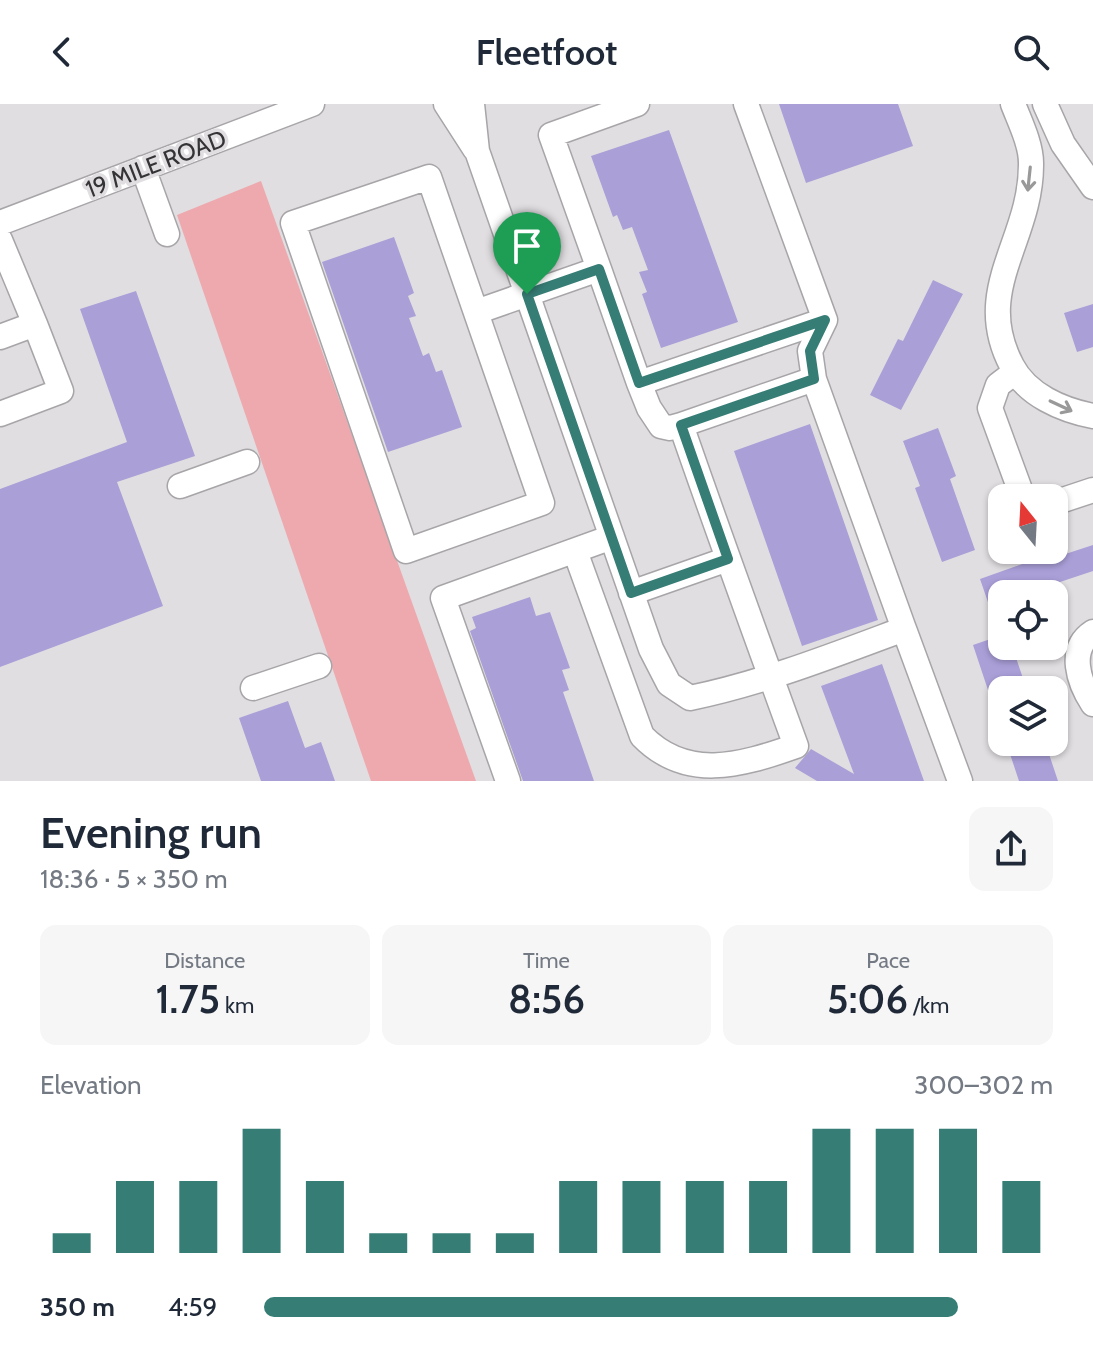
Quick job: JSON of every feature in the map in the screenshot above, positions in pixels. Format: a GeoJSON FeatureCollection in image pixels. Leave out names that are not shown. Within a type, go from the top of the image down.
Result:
{"type":"FeatureCollection","features":[{"type":"Feature","properties":{"kind":"street","name":"19 MILE ROAD"},"geometry":{"type":"LineString","coordinates":[[0,223],[312,104]]}},
{"type":"Feature","properties":{"kind":"street"},"geometry":{"type":"LineString","coordinates":[[446,104],[477,151]]}},
{"type":"Feature","properties":{"kind":"street"},"geometry":{"type":"LineString","coordinates":[[472,104],[477,151],[651,649],[669,684],[690,698],[771,676],[904,629]]}},
{"type":"Feature","properties":{"kind":"street"},"geometry":{"type":"LineString","coordinates":[[637,104],[551,135],[649,408],[661,426],[670,428],[814,379]]}},
{"type":"Feature","properties":{"kind":"street"},"geometry":{"type":"LineString","coordinates":[[746,104],[825,320],[810,351],[814,379],[960,781]]}},
{"type":"Feature","properties":{"kind":"street"},"geometry":{"type":"LineString","coordinates":[[1013,104],[1031,160],[1022,221],[998,290],[995,319],[998,339],[1015,372],[1038,395],[1073,412],[1093,416]]}},
{"type":"Feature","properties":{"kind":"street"},"geometry":{"type":"LineString","coordinates":[[1045,104],[1063,144],[1093,187]]}},
{"type":"Feature","properties":{"kind":"street"},"geometry":{"type":"LineString","coordinates":[[143,168],[167,234]]}},
{"type":"Feature","properties":{"kind":"street"},"geometry":{"type":"LineString","coordinates":[[429,177],[476,312],[542,503],[406,551],[293,223],[429,177]]}},
{"type":"Feature","properties":{"kind":"street"},"geometry":{"type":"LineString","coordinates":[[0,240],[61,391],[0,414]]}},
{"type":"Feature","properties":{"kind":"street"},"geometry":{"type":"LineString","coordinates":[[476,312],[599,269]]}},
{"type":"Feature","properties":{"kind":"street"},"geometry":{"type":"LineString","coordinates":[[639,383],[825,320]]}},
{"type":"Feature","properties":{"kind":"street"},"geometry":{"type":"LineString","coordinates":[[0,337],[35,324]]}},
{"type":"Feature","properties":{"kind":"street"},"geometry":{"type":"LineString","coordinates":[[1015,372],[998,385],[990,408],[1018,484]]}},
{"type":"Feature","properties":{"kind":"street"},"geometry":{"type":"LineString","coordinates":[[575,551],[642,736],[663,758],[684,769],[704,773],[724,770],[796,746],[681,425]]}},
{"type":"Feature","properties":{"kind":"street"},"geometry":{"type":"LineString","coordinates":[[180,486],[247,462]]}},
{"type":"Feature","properties":{"kind":"street"},"geometry":{"type":"LineString","coordinates":[[1068,498],[1093,490]]}},
{"type":"Feature","properties":{"kind":"street"},"geometry":{"type":"LineString","coordinates":[[508,781],[443,598],[612,537]]}},
{"type":"Feature","properties":{"kind":"street"},"geometry":{"type":"LineString","coordinates":[[631,593],[728,559]]}},
{"type":"Feature","properties":{"kind":"street"},"geometry":{"type":"LineString","coordinates":[[1093,632],[1081,644],[1076,661],[1093,704]]}},
{"type":"Feature","properties":{"kind":"street"},"geometry":{"type":"LineString","coordinates":[[253,688],[319,666]]}},
{"type":"Feature","properties":{"kind":"shaded area"},"geometry":{"type":"Polygon","coordinates":[[[261,181],[476,781],[371,781],[177,215],[261,181]]]}},
{"type":"Feature","properties":{"kind":"building"},"geometry":{"type":"Polygon","coordinates":[[[779,104],[898,104],[913,146],[806,183],[779,104]]]}},
{"type":"Feature","properties":{"kind":"building"},"geometry":{"type":"Polygon","coordinates":[[[669,130],[738,322],[661,348],[642,294],[647,292],[639,272],[648,270],[632,227],[623,230],[617,215],[613,217],[591,156],[669,130]]]}},
{"type":"Feature","properties":{"kind":"building"},"geometry":{"type":"Polygon","coordinates":[[[394,237],[414,293],[408,296],[416,316],[409,318],[423,356],[429,353],[436,372],[442,370],[462,427],[388,452],[322,262],[394,237]]]}},
{"type":"Feature","properties":{"kind":"building"},"geometry":{"type":"Polygon","coordinates":[[[933,280],[963,294],[901,410],[870,395],[898,339],[903,341],[933,280]]]}},
{"type":"Feature","properties":{"kind":"building"},"geometry":{"type":"Polygon","coordinates":[[[136,291],[195,456],[117,482],[163,606],[0,667],[0,489],[127,442],[80,309],[136,291]]]}},
{"type":"Feature","properties":{"kind":"building"},"geometry":{"type":"Polygon","coordinates":[[[1093,304],[1093,347],[1077,352],[1064,313],[1093,304]]]}},
{"type":"Feature","properties":{"kind":"building"},"geometry":{"type":"Polygon","coordinates":[[[810,424],[878,620],[802,646],[734,451],[810,424]]]}},
{"type":"Feature","properties":{"kind":"building"},"geometry":{"type":"Polygon","coordinates":[[[938,428],[956,476],[950,479],[975,550],[942,562],[915,488],[920,486],[903,441],[938,428]]]}},
{"type":"Feature","properties":{"kind":"building"},"geometry":{"type":"Polygon","coordinates":[[[1093,545],[1093,571],[1066,580],[988,580],[988,602],[980,579],[1022,564],[1068,564],[1068,553],[1093,545]]]}},
{"type":"Feature","properties":{"kind":"building"},"geometry":{"type":"Polygon","coordinates":[[[530,597],[536,616],[550,612],[570,668],[562,670],[569,690],[563,692],[594,781],[523,781],[470,631],[476,628],[472,617],[530,597]]]}},
{"type":"Feature","properties":{"kind":"building"},"geometry":{"type":"Polygon","coordinates":[[[988,640],[988,660],[1017,660],[1022,676],[988,676],[988,690],[973,645],[988,640]]]}},
{"type":"Feature","properties":{"kind":"building"},"geometry":{"type":"Polygon","coordinates":[[[882,664],[924,781],[817,781],[795,768],[811,749],[854,774],[821,686],[882,664]]]}},
{"type":"Feature","properties":{"kind":"building"},"geometry":{"type":"Polygon","coordinates":[[[288,701],[305,748],[321,742],[335,781],[261,781],[239,718],[288,701]]]}},
{"type":"Feature","properties":{"kind":"building"},"geometry":{"type":"Polygon","coordinates":[[[1011,756],[1050,756],[1058,781],[1019,781],[1011,756]]]}},
{"type":"Feature","properties":{"kind":"route"},"geometry":{"type":"LineString","coordinates":[[599,269],[639,383],[825,320],[810,351],[814,379],[681,425],[728,559],[631,593],[527,294],[599,269]]}}]}
